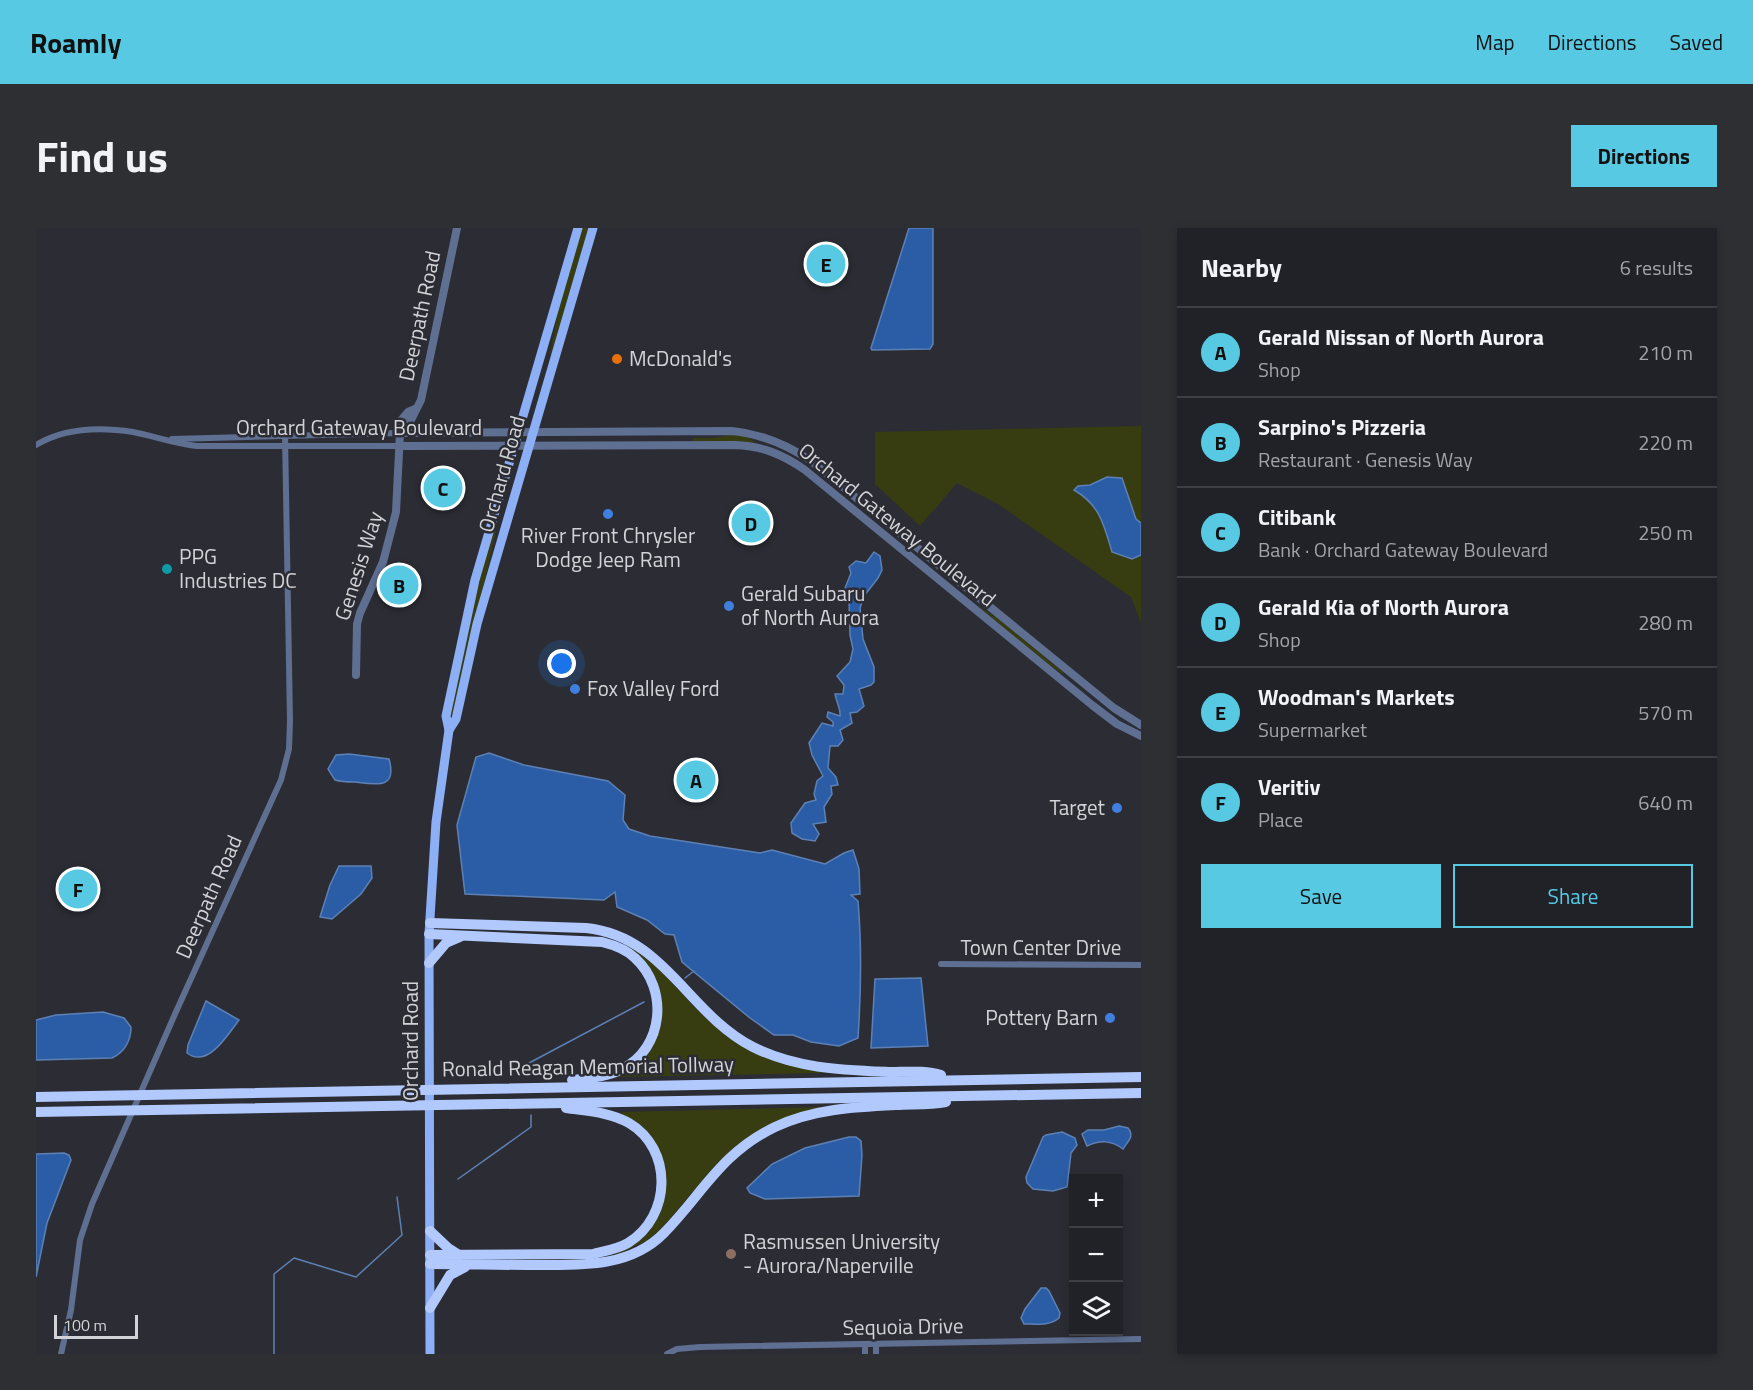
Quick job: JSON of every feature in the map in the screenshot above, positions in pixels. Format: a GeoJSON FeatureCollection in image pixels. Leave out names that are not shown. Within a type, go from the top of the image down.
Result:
{"type":"FeatureCollection","features":[{"type":"Feature","properties":{"kind":"highway"},"geometry":{"type":"LineString","coordinates":[[429,929],[565,927],[609,932],[640,946],[659,962],[720,1025],[766,1053],[815,1067],[936,1073],[955,1080]]}},
{"type":"Feature","properties":{"kind":"highway"},"geometry":{"type":"LineString","coordinates":[[429,929],[464,936],[602,942],[617,946],[636,959],[643,967],[653,984],[657,1001],[655,1028],[646,1047],[632,1062],[610,1074],[530,1087]]}},
{"type":"Feature","properties":{"kind":"highway"},"geometry":{"type":"LineString","coordinates":[[429,963],[446,943],[464,936]]}},
{"type":"Feature","properties":{"kind":"highway","name":"Ronald Reagan Memorial Tollway"},"geometry":{"type":"LineString","coordinates":[[36,1097],[1141,1077]]}},
{"type":"Feature","properties":{"kind":"highway","name":"Ronald Reagan Memorial Tollway"},"geometry":{"type":"LineString","coordinates":[[36,1112],[1141,1093]]}},
{"type":"Feature","properties":{"kind":"highway"},"geometry":{"type":"LineString","coordinates":[[430,1259],[471,1265],[586,1265],[620,1258],[642,1249],[663,1234],[720,1166],[776,1127],[812,1114],[837,1109],[937,1103],[975,1096]]}},
{"type":"Feature","properties":{"kind":"highway"},"geometry":{"type":"LineString","coordinates":[[430,1259],[459,1255],[593,1254],[618,1248],[629,1242],[655,1214],[662,1191],[660,1165],[653,1148],[640,1132],[618,1118],[539,1103]]}},
{"type":"Feature","properties":{"kind":"highway"},"geometry":{"type":"LineString","coordinates":[[430,1231],[459,1255]]}},
{"type":"Feature","properties":{"kind":"highway"},"geometry":{"type":"LineString","coordinates":[[430,1308],[450,1275],[471,1265]]}},
{"type":"Feature","properties":{"kind":"main road","name":"Orchard Road"},"geometry":{"type":"LineString","coordinates":[[430,1354],[429,929],[436,822],[449,730],[446,716],[475,580],[578,228]]}},
{"type":"Feature","properties":{"kind":"main road","name":"Orchard Road"},"geometry":{"type":"LineString","coordinates":[[449,730],[456,719],[477,624],[593,228]]}},
{"type":"Feature","properties":{"kind":"street","name":"Deerpath Road"},"geometry":{"type":"LineString","coordinates":[[400,432],[408,426],[421,400],[457,228]]}},
{"type":"Feature","properties":{"kind":"street","name":"Orchard Gateway Boulevard"},"geometry":{"type":"LineString","coordinates":[[36,445],[60,434],[112,430],[134,432],[181,445],[197,446],[735,445],[753,447],[779,454],[805,470],[1092,705],[1117,724],[1141,736]]}},
{"type":"Feature","properties":{"kind":"street","name":"Orchard Gateway Boulevard"},"geometry":{"type":"LineString","coordinates":[[163,439],[400,432],[732,431],[760,436],[783,444],[811,461],[1109,704],[1141,724]]}},
{"type":"Feature","properties":{"kind":"street","name":"Genesis Way"},"geometry":{"type":"LineString","coordinates":[[357,675],[357,624],[383,562],[396,512],[400,432]]}},
{"type":"Feature","properties":{"kind":"street","name":"Deerpath Road"},"geometry":{"type":"LineString","coordinates":[[61,1354],[80,1240],[92,1204],[281,780],[289,749],[285,435]]}},
{"type":"Feature","properties":{"kind":"street","name":"Town Center Drive"},"geometry":{"type":"LineString","coordinates":[[941,964],[1141,965]]}},
{"type":"Feature","properties":{"kind":"street","name":"Sequoia Drive"},"geometry":{"type":"LineString","coordinates":[[667,1354],[677,1349],[700,1347],[1141,1339]]}},
{"type":"Feature","properties":{"kind":"street"},"geometry":{"type":"LineString","coordinates":[[865,1344],[865,1354]]}},
{"type":"Feature","properties":{"kind":"street"},"geometry":{"type":"LineString","coordinates":[[876,1344],[876,1354]]}},
{"type":"Feature","properties":{"kind":"green space"},"geometry":{"type":"Polygon","coordinates":[[[582,228],[589,228],[552,354],[550,354],[561,297],[582,228]]]}},
{"type":"Feature","properties":{"kind":"green space"},"geometry":{"type":"Polygon","coordinates":[[[1141,426],[1141,623],[1131,597],[998,504],[957,483],[920,526],[875,484],[875,432],[1141,426]]]}},
{"type":"Feature","properties":{"kind":"green space"},"geometry":{"type":"Polygon","coordinates":[[[747,436],[755,443],[693,442],[693,438],[747,436]]]}},
{"type":"Feature","properties":{"kind":"green space"},"geometry":{"type":"Polygon","coordinates":[[[496,520],[498,521],[493,546],[462,670],[452,721],[449,721],[478,580],[496,520]]]}},
{"type":"Feature","properties":{"kind":"green space"},"geometry":{"type":"Polygon","coordinates":[[[975,604],[1000,620],[1064,673],[1038,657],[975,604]]]}},
{"type":"Feature","properties":{"kind":"green space"},"geometry":{"type":"Polygon","coordinates":[[[632,946],[653,962],[697,1010],[728,1037],[824,1073],[616,1077],[649,1049],[657,981],[644,960],[631,948],[632,946]]]}},
{"type":"Feature","properties":{"kind":"green space"},"geometry":{"type":"Polygon","coordinates":[[[824,1107],[719,1161],[661,1229],[646,1241],[618,1254],[617,1252],[644,1234],[657,1220],[664,1201],[665,1179],[663,1166],[622,1112],[824,1107]]]}},
{"type":"Feature","properties":{"kind":"water"},"geometry":{"type":"Polygon","coordinates":[[[909,228],[933,228],[933,344],[930,349],[872,350],[871,348],[909,228]]]}},
{"type":"Feature","properties":{"kind":"water"},"geometry":{"type":"Polygon","coordinates":[[[1107,477],[1122,478],[1136,519],[1141,523],[1141,555],[1132,559],[1112,552],[1100,516],[1090,502],[1074,490],[1078,486],[1090,485],[1107,477]]]}},
{"type":"Feature","properties":{"kind":"water"},"geometry":{"type":"Polygon","coordinates":[[[874,552],[880,556],[882,570],[864,596],[860,608],[863,639],[874,667],[874,682],[859,689],[864,706],[857,712],[850,713],[852,723],[840,730],[843,740],[838,746],[830,746],[828,768],[836,777],[838,785],[831,786],[832,794],[824,807],[826,822],[813,824],[819,834],[815,841],[802,839],[792,833],[791,823],[805,803],[816,800],[814,794],[817,781],[823,776],[812,755],[809,743],[822,723],[833,726],[833,722],[827,717],[828,712],[840,716],[835,694],[843,694],[844,685],[837,676],[850,662],[853,649],[850,635],[849,600],[843,593],[851,573],[849,567],[856,561],[866,563],[874,552]]]}},
{"type":"Feature","properties":{"kind":"water"},"geometry":{"type":"Polygon","coordinates":[[[489,753],[524,765],[608,781],[625,795],[623,820],[629,829],[650,836],[760,853],[772,850],[825,864],[853,850],[859,869],[860,894],[851,895],[858,901],[859,918],[861,970],[858,1038],[839,1046],[811,1042],[793,1035],[774,1035],[682,962],[674,935],[665,934],[647,920],[617,907],[615,892],[604,900],[465,894],[457,825],[476,757],[489,753]]]}},
{"type":"Feature","properties":{"kind":"water"},"geometry":{"type":"Polygon","coordinates":[[[349,754],[389,759],[391,769],[387,781],[376,784],[335,780],[328,769],[336,755],[349,754]]]}},
{"type":"Feature","properties":{"kind":"water"},"geometry":{"type":"Polygon","coordinates":[[[339,866],[371,866],[372,878],[361,894],[332,919],[320,917],[330,885],[339,866]]]}},
{"type":"Feature","properties":{"kind":"water"},"geometry":{"type":"Polygon","coordinates":[[[921,978],[928,1046],[871,1048],[875,979],[921,978]]]}},
{"type":"Feature","properties":{"kind":"water"},"geometry":{"type":"Polygon","coordinates":[[[206,1001],[239,1020],[217,1048],[202,1057],[195,1057],[187,1053],[188,1045],[206,1001]]]}},
{"type":"Feature","properties":{"kind":"water"},"geometry":{"type":"Polygon","coordinates":[[[103,1012],[124,1018],[131,1027],[126,1045],[117,1055],[112,1058],[36,1060],[36,1020],[56,1015],[103,1012]]]}},
{"type":"Feature","properties":{"kind":"water"},"geometry":{"type":"Polygon","coordinates":[[[1119,1126],[1128,1128],[1131,1134],[1123,1149],[1105,1142],[1087,1146],[1082,1134],[1088,1130],[1104,1130],[1119,1126]]]}},
{"type":"Feature","properties":{"kind":"water"},"geometry":{"type":"Polygon","coordinates":[[[1062,1132],[1075,1138],[1077,1145],[1071,1153],[1067,1187],[1053,1191],[1033,1189],[1027,1183],[1026,1177],[1043,1137],[1062,1132]]]}},
{"type":"Feature","properties":{"kind":"water"},"geometry":{"type":"Polygon","coordinates":[[[856,1137],[861,1141],[859,1196],[765,1199],[750,1193],[747,1188],[772,1164],[805,1148],[856,1137]]]}},
{"type":"Feature","properties":{"kind":"water"},"geometry":{"type":"Polygon","coordinates":[[[64,1153],[69,1155],[71,1160],[47,1223],[36,1277],[36,1154],[64,1153]]]}},
{"type":"Feature","properties":{"kind":"water"},"geometry":{"type":"Polygon","coordinates":[[[1041,1288],[1049,1291],[1060,1313],[1059,1318],[1047,1323],[1024,1324],[1021,1318],[1025,1309],[1041,1288]]]}},
{"type":"Feature","properties":{"kind":"waterway"},"geometry":{"type":"LineString","coordinates":[[685,978],[694,971]]}},
{"type":"Feature","properties":{"kind":"waterway"},"geometry":{"type":"LineString","coordinates":[[529,1070],[529,1063],[644,1002]]}},
{"type":"Feature","properties":{"kind":"waterway"},"geometry":{"type":"LineString","coordinates":[[458,1179],[531,1127],[531,1115]]}},
{"type":"Feature","properties":{"kind":"waterway"},"geometry":{"type":"LineString","coordinates":[[274,1354],[274,1274],[294,1258],[356,1277],[402,1235],[397,1197]]}},
{"type":"Feature","properties":{"kind":"place","name":"Woodman's Markets"},"geometry":{"type":"Point","coordinates":[826,264]}},
{"type":"Feature","properties":{"kind":"place","name":"McDonald's"},"geometry":{"type":"Point","coordinates":[617,359]}},
{"type":"Feature","properties":{"kind":"place","name":"Citibank"},"geometry":{"type":"Point","coordinates":[443,488]}},
{"type":"Feature","properties":{"kind":"place","name":"River Front Chrysler Dodge Jeep Ram"},"geometry":{"type":"Point","coordinates":[608,514]}},
{"type":"Feature","properties":{"kind":"place","name":"Gerald Kia of North Aurora"},"geometry":{"type":"Point","coordinates":[751,523]}},
{"type":"Feature","properties":{"kind":"place","name":"PPG Industries DC"},"geometry":{"type":"Point","coordinates":[167,569]}},
{"type":"Feature","properties":{"kind":"place","name":"Sarpino's Pizzeria"},"geometry":{"type":"Point","coordinates":[399,585]}},
{"type":"Feature","properties":{"kind":"place","name":"Gerald Subaru of North Aurora"},"geometry":{"type":"Point","coordinates":[729,606]}},
{"type":"Feature","properties":{"kind":"place","name":"Fox Valley Ford"},"geometry":{"type":"Point","coordinates":[575,689]}},
{"type":"Feature","properties":{"kind":"place","name":"Gerald Nissan of North Aurora"},"geometry":{"type":"Point","coordinates":[696,780]}},
{"type":"Feature","properties":{"kind":"place","name":"Target"},"geometry":{"type":"Point","coordinates":[1117,808]}},
{"type":"Feature","properties":{"kind":"place","name":"Veritiv"},"geometry":{"type":"Point","coordinates":[78,889]}},
{"type":"Feature","properties":{"kind":"place","name":"Pottery Barn"},"geometry":{"type":"Point","coordinates":[1110,1018]}},
{"type":"Feature","properties":{"kind":"place","name":"Rasmussen University - Aurora/Naperville"},"geometry":{"type":"Point","coordinates":[731,1254]}}]}
